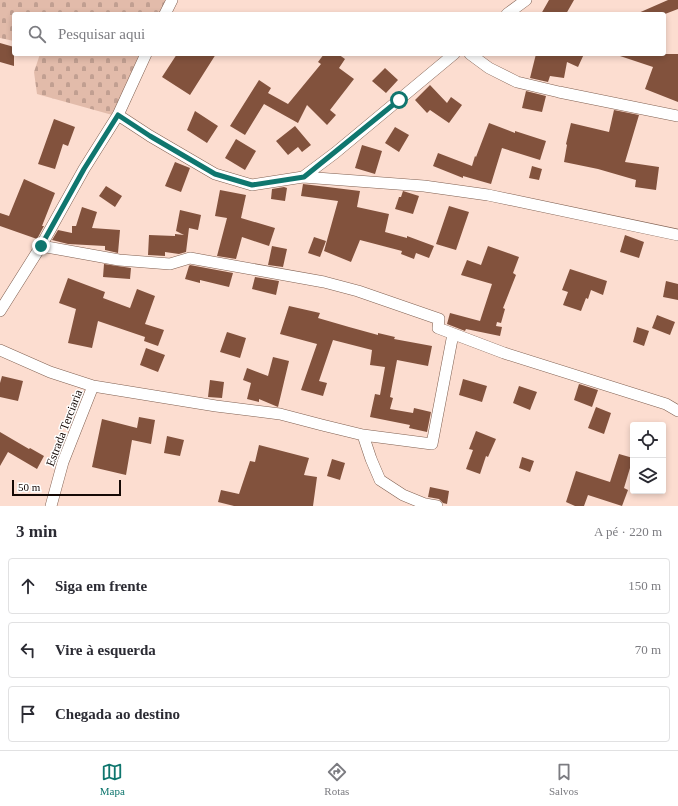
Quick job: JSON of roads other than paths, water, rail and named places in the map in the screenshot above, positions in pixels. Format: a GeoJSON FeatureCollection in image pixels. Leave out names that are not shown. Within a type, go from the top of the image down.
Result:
{"type":"FeatureCollection","features":[{"type":"Feature","properties":{"kind":"street"},"geometry":{"type":"LineString","coordinates":[[166,12],[172,0]]}},
{"type":"Feature","properties":{"kind":"street"},"geometry":{"type":"LineString","coordinates":[[510,12],[526,0]]}},
{"type":"Feature","properties":{"kind":"street"},"geometry":{"type":"LineString","coordinates":[[0,311],[41,246],[84,169],[118,115],[145,56]]}},
{"type":"Feature","properties":{"kind":"street"},"geometry":{"type":"LineString","coordinates":[[304,177],[452,56]]}},
{"type":"Feature","properties":{"kind":"street"},"geometry":{"type":"LineString","coordinates":[[473,56],[489,68],[517,82],[678,116]]}},
{"type":"Feature","properties":{"kind":"street"},"geometry":{"type":"LineString","coordinates":[[118,115],[150,136],[215,174],[252,185],[304,177],[424,186],[488,195],[678,235]]}},
{"type":"Feature","properties":{"kind":"street"},"geometry":{"type":"LineString","coordinates":[[41,246],[126,261],[170,264],[190,258],[324,282],[358,291],[439,319],[438,328],[504,353],[666,404],[678,411]]}},
{"type":"Feature","properties":{"kind":"street"},"geometry":{"type":"LineString","coordinates":[[94,386],[216,406],[280,414],[363,435],[432,444],[453,334]]}},
{"type":"Feature","properties":{"kind":"street","name":"Estrada Terciaria"},"geometry":{"type":"LineString","coordinates":[[0,350],[50,372],[94,386],[63,462],[50,506]]}},
{"type":"Feature","properties":{"kind":"street"},"geometry":{"type":"LineString","coordinates":[[363,435],[380,480],[403,495],[425,504],[437,506]]}}]}
